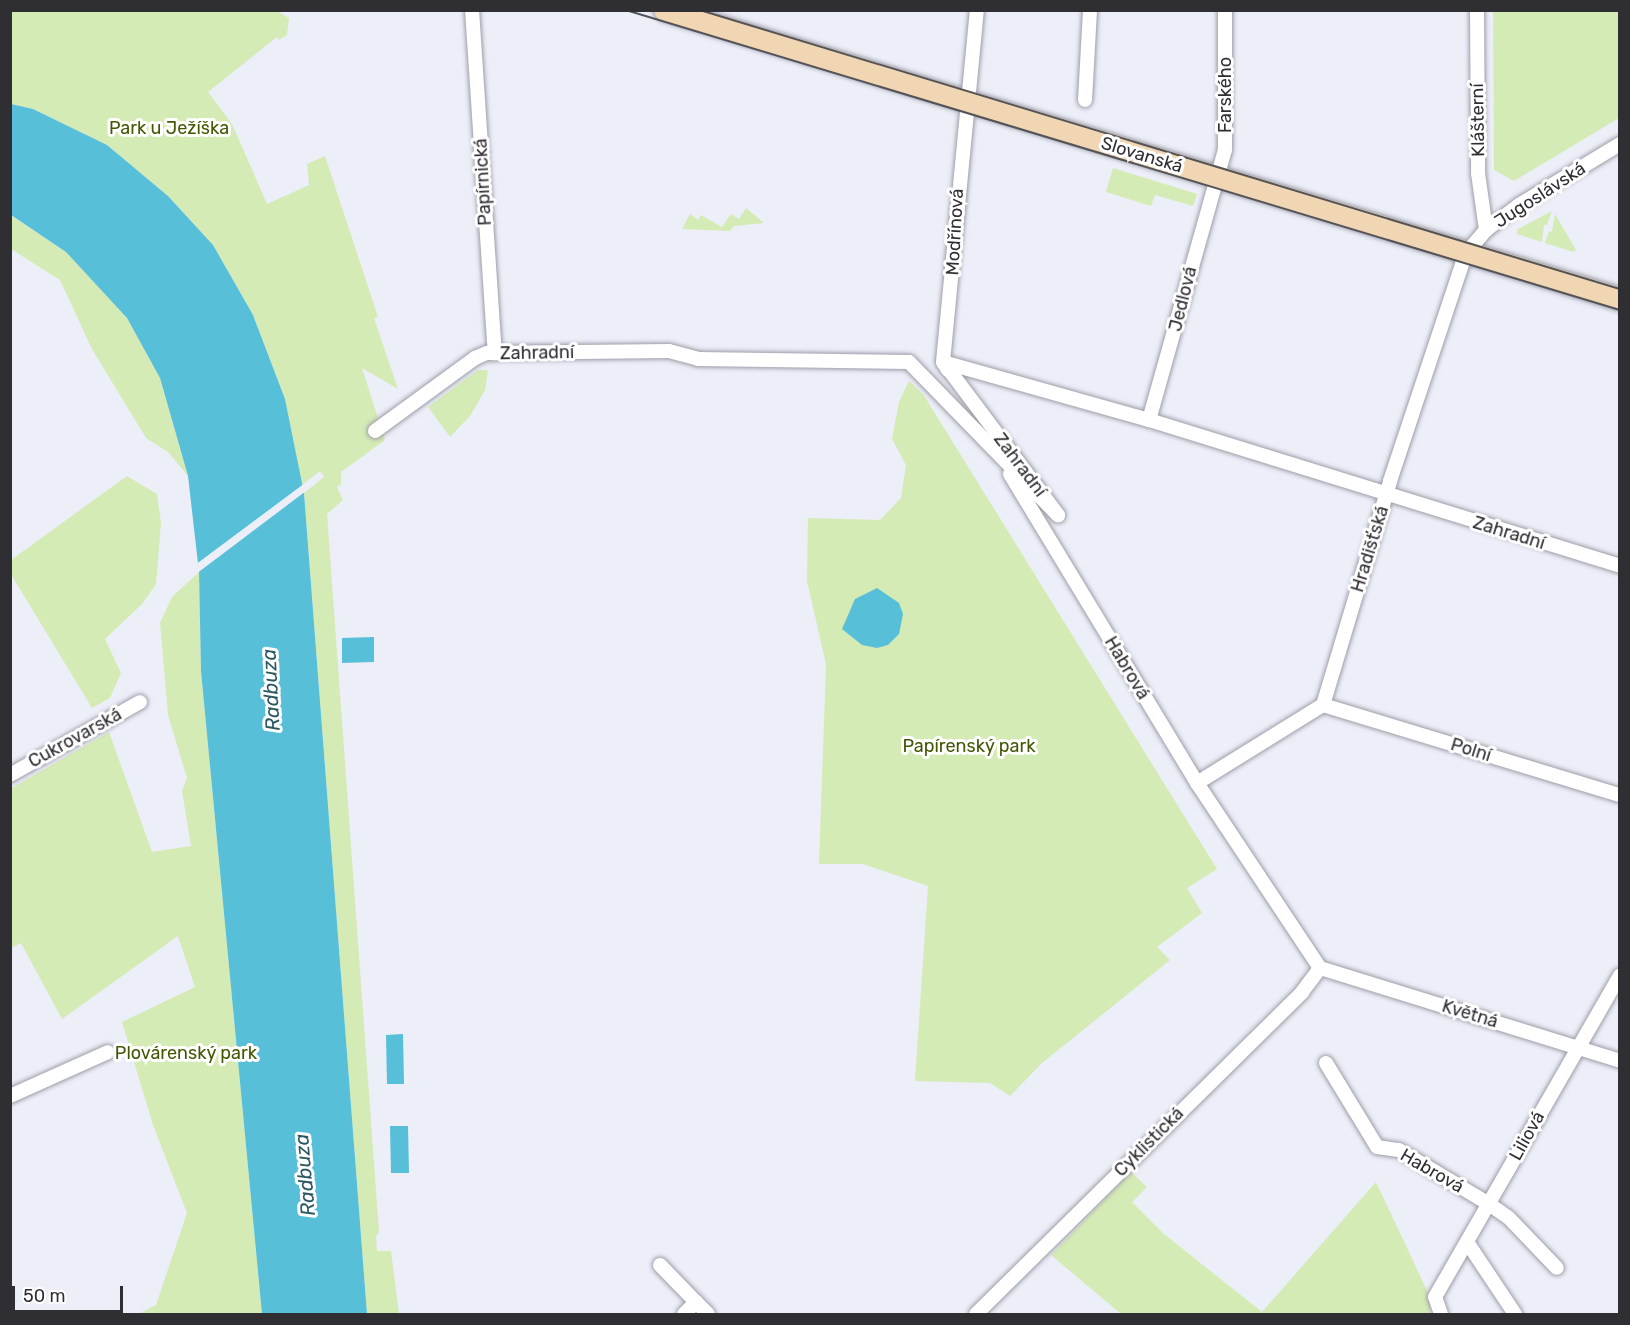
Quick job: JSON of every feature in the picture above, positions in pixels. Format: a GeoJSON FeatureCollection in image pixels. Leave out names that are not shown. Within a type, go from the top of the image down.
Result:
{"type":"FeatureCollection","features":[{"type":"Feature","properties":{"kind":"main road","name":"Slovanská"},"geometry":{"type":"LineString","coordinates":[[673,12],[1620,299]]}},
{"type":"Feature","properties":{"kind":"street","name":"Papírnická"},"geometry":{"type":"LineString","coordinates":[[472,10],[495,353]]}},
{"type":"Feature","properties":{"kind":"street","name":"Modřínová"},"geometry":{"type":"LineString","coordinates":[[943,362],[976,10]]}},
{"type":"Feature","properties":{"kind":"street"},"geometry":{"type":"LineString","coordinates":[[1085,100],[1090,10]]}},
{"type":"Feature","properties":{"kind":"street","name":"Farského"},"geometry":{"type":"LineString","coordinates":[[1217,177],[1225,150],[1225,10]]}},
{"type":"Feature","properties":{"kind":"street","name":"Klášterní"},"geometry":{"type":"LineString","coordinates":[[1477,10],[1478,173],[1486,230]]}},
{"type":"Feature","properties":{"kind":"street","name":"Jugoslávská"},"geometry":{"type":"LineString","coordinates":[[1466,253],[1486,230],[1519,205],[1620,144]]}},
{"type":"Feature","properties":{"kind":"street","name":"Jedlová"},"geometry":{"type":"LineString","coordinates":[[1149,420],[1217,177]]}},
{"type":"Feature","properties":{"kind":"street","name":"Hradišťská"},"geometry":{"type":"LineString","coordinates":[[1323,705],[1386,495],[1466,253]]}},
{"type":"Feature","properties":{"kind":"street","name":"Zahradní"},"geometry":{"type":"LineString","coordinates":[[375,431],[476,358],[495,353],[669,351],[698,359],[909,362],[1058,514],[943,362]]}},
{"type":"Feature","properties":{"kind":"street","name":"Zahradní"},"geometry":{"type":"LineString","coordinates":[[943,362],[1149,420],[1620,566]]}},
{"type":"Feature","properties":{"kind":"street","name":"Habrová"},"geometry":{"type":"LineString","coordinates":[[943,362],[1197,783],[1320,968]]}},
{"type":"Feature","properties":{"kind":"street","name":"Cukrovarská"},"geometry":{"type":"LineString","coordinates":[[10,775],[140,702]]}},
{"type":"Feature","properties":{"kind":"street"},"geometry":{"type":"LineString","coordinates":[[1197,783],[1323,705]]}},
{"type":"Feature","properties":{"kind":"street","name":"Polní"},"geometry":{"type":"LineString","coordinates":[[1323,705],[1620,795]]}},
{"type":"Feature","properties":{"kind":"street","name":"Květná"},"geometry":{"type":"LineString","coordinates":[[1320,968],[1620,1061]]}},
{"type":"Feature","properties":{"kind":"street","name":"Cyklistická"},"geometry":{"type":"LineString","coordinates":[[976,1314],[1302,992],[1320,968]]}},
{"type":"Feature","properties":{"kind":"street","name":"Liliová"},"geometry":{"type":"LineString","coordinates":[[1441,1314],[1435,1297],[1620,975]]}},
{"type":"Feature","properties":{"kind":"street"},"geometry":{"type":"LineString","coordinates":[[10,1096],[108,1052]]}},
{"type":"Feature","properties":{"kind":"street","name":"Habrová"},"geometry":{"type":"LineString","coordinates":[[1326,1063],[1377,1147],[1399,1150],[1489,1204],[1509,1218],[1557,1268]]}},
{"type":"Feature","properties":{"kind":"street"},"geometry":{"type":"LineString","coordinates":[[1467,1242],[1515,1314]]}},
{"type":"Feature","properties":{"kind":"street"},"geometry":{"type":"LineString","coordinates":[[660,1265],[708,1314]]}},
{"type":"Feature","properties":{"kind":"street"},"geometry":{"type":"LineString","coordinates":[[684,1314],[696,1302]]}},
{"type":"Feature","properties":{"kind":"green space","name":"Park u Ježíška"},"geometry":{"type":"Polygon","coordinates":[[[275,10],[289,18],[287,35],[279,40],[277,37],[208,92],[232,124],[267,204],[309,185],[307,164],[325,156],[378,317],[374,318],[398,389],[362,368],[385,440],[341,472],[341,484],[337,487],[343,500],[327,514],[379,1232],[376,1237],[377,1251],[391,1251],[399,1314],[367,1314],[304,493],[324,477],[320,471],[302,485],[285,399],[253,315],[213,245],[168,196],[107,145],[33,109],[11,104],[10,11],[275,10]]]}},
{"type":"Feature","properties":{"kind":"green space"},"geometry":{"type":"Polygon","coordinates":[[[1493,11],[1619,11],[1619,118],[1514,181],[1494,170],[1493,11]]]}},
{"type":"Feature","properties":{"kind":"green space"},"geometry":{"type":"Polygon","coordinates":[[[1113,168],[1197,194],[1193,206],[1155,195],[1151,206],[1106,192],[1113,168]]]}},
{"type":"Feature","properties":{"kind":"green space"},"geometry":{"type":"Polygon","coordinates":[[[746,208],[764,223],[734,226],[730,231],[682,229],[690,214],[698,220],[701,215],[722,227],[731,214],[739,219],[746,208]]]}},
{"type":"Feature","properties":{"kind":"green space"},"geometry":{"type":"Polygon","coordinates":[[[1552,211],[1547,225],[1544,225],[1542,242],[1517,234],[1518,229],[1552,211]]]}},
{"type":"Feature","properties":{"kind":"green space"},"geometry":{"type":"Polygon","coordinates":[[[1555,214],[1576,250],[1573,252],[1545,243],[1549,231],[1552,232],[1555,214]]]}},
{"type":"Feature","properties":{"kind":"green space"},"geometry":{"type":"Polygon","coordinates":[[[10,215],[66,252],[127,318],[160,378],[188,476],[168,452],[146,438],[92,349],[60,280],[11,249],[10,215]]]}},
{"type":"Feature","properties":{"kind":"green space"},"geometry":{"type":"Polygon","coordinates":[[[478,370],[488,370],[485,390],[470,416],[450,437],[428,407],[478,370]]]}},
{"type":"Feature","properties":{"kind":"green space","name":"Papírenský park"},"geometry":{"type":"Polygon","coordinates":[[[909,381],[923,394],[1217,869],[1187,888],[1202,913],[1157,947],[1170,960],[1042,1063],[1010,1096],[990,1083],[915,1081],[928,886],[863,864],[819,864],[826,664],[807,581],[808,518],[880,520],[901,498],[906,465],[892,439],[899,402],[909,381]]]}},
{"type":"Feature","properties":{"kind":"green space"},"geometry":{"type":"Polygon","coordinates":[[[127,476],[157,494],[161,523],[156,584],[143,603],[105,639],[121,673],[110,698],[92,708],[12,576],[11,560],[127,476]]]}},
{"type":"Feature","properties":{"kind":"green space","name":"Plovárenský park"},"geometry":{"type":"Polygon","coordinates":[[[199,572],[201,671],[262,1314],[138,1314],[156,1305],[187,1213],[153,1125],[122,1022],[195,987],[178,936],[62,1019],[21,943],[11,948],[10,789],[109,732],[152,852],[191,846],[182,791],[187,778],[168,715],[160,623],[172,597],[199,572]]]}},
{"type":"Feature","properties":{"kind":"green space"},"geometry":{"type":"Polygon","coordinates":[[[1131,1172],[1147,1187],[1132,1202],[1164,1234],[1262,1312],[1376,1182],[1431,1299],[1429,1314],[1121,1314],[1051,1255],[1131,1172]]]}},
{"type":"Feature","properties":{"kind":"water","name":"Radbuza"},"geometry":{"type":"Polygon","coordinates":[[[11,104],[33,109],[107,145],[168,196],[213,245],[253,315],[285,399],[304,493],[367,1314],[262,1314],[201,671],[199,572],[188,476],[160,378],[127,318],[66,252],[11,215],[11,104]]]}},
{"type":"Feature","properties":{"kind":"water"},"geometry":{"type":"Polygon","coordinates":[[[877,588],[899,603],[903,614],[899,634],[888,645],[877,648],[862,645],[842,629],[855,599],[877,588]]]}},
{"type":"Feature","properties":{"kind":"water"},"geometry":{"type":"Polygon","coordinates":[[[374,637],[374,662],[342,663],[342,638],[374,637]]]}},
{"type":"Feature","properties":{"kind":"water"},"geometry":{"type":"Polygon","coordinates":[[[403,1034],[404,1084],[387,1084],[386,1035],[403,1034]]]}},
{"type":"Feature","properties":{"kind":"water"},"geometry":{"type":"Polygon","coordinates":[[[390,1126],[408,1126],[409,1173],[391,1173],[390,1126]]]}},
{"type":"Feature","properties":{"kind":"pier"},"geometry":{"type":"Polygon","coordinates":[[[305,483],[306,491],[196,574],[195,565],[305,483]]]}},
{"type":"Feature","properties":{"kind":"tram line"},"geometry":{"type":"LineString","coordinates":[[626,10],[1620,310]]}},
{"type":"Feature","properties":{"kind":"tram line"},"geometry":{"type":"LineString","coordinates":[[700,10],[1620,289]]}}]}
